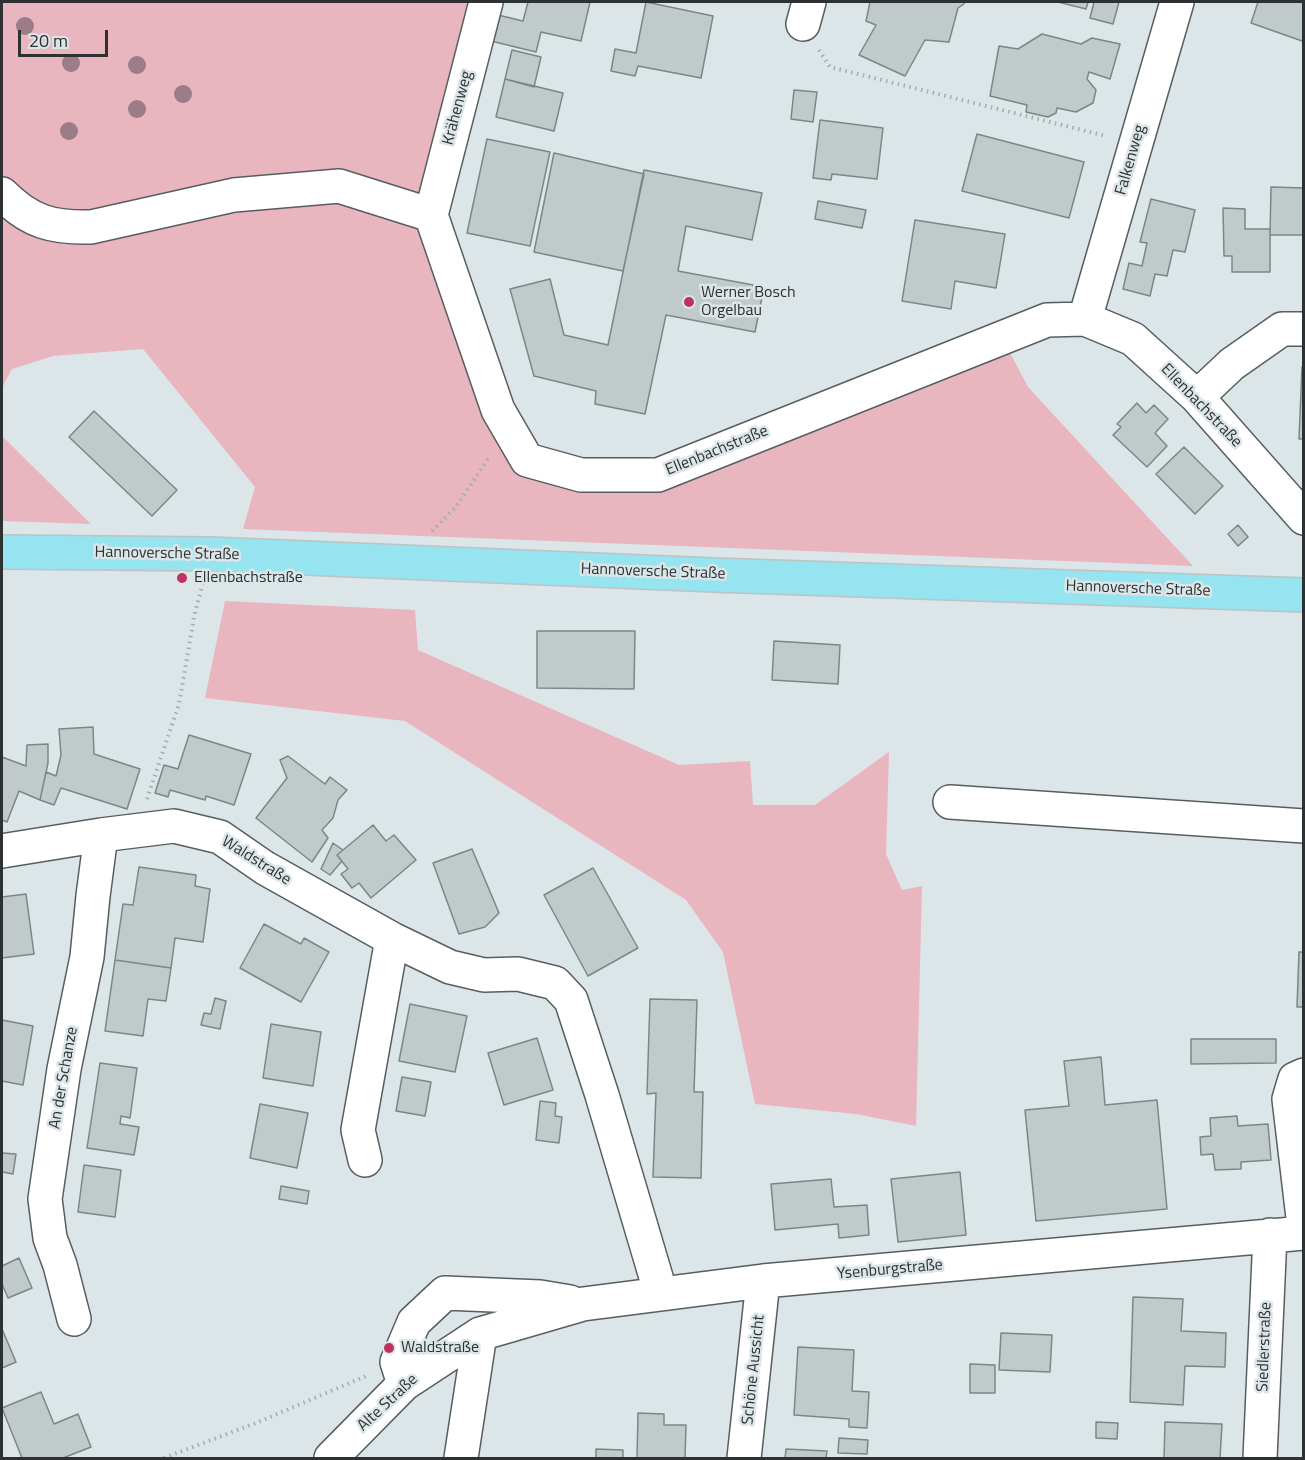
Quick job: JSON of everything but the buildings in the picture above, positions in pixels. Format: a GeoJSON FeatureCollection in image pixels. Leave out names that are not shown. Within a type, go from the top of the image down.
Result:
{"type":"FeatureCollection","features":[{"type":"Feature","properties":{"kind":"main road","name":"Hannoversche Straße"},"geometry":{"type":"LineString","coordinates":[[2,552],[211,554],[714,575],[1304,595]]}},
{"type":"Feature","properties":{"kind":"street","name":"Krähenweg"},"geometry":{"type":"LineString","coordinates":[[431,215],[486,2]]}},
{"type":"Feature","properties":{"kind":"street","name":"Falkenweg"},"geometry":{"type":"LineString","coordinates":[[1084,319],[1177,2]]}},
{"type":"Feature","properties":{"kind":"street"},"geometry":{"type":"LineString","coordinates":[[2,194],[13,206],[30,217],[49,225],[70,228],[91,227],[234,195],[339,186],[431,215]]}},
{"type":"Feature","properties":{"kind":"street","name":"Ellenbachstraße"},"geometry":{"type":"LineString","coordinates":[[431,215],[498,410],[527,460],[581,475],[658,475],[1047,320],[1084,319],[1133,339],[1197,398],[1304,518]]}},
{"type":"Feature","properties":{"kind":"street"},"geometry":{"type":"LineString","coordinates":[[1197,398],[1232,364],[1282,329],[1304,329]]}},
{"type":"Feature","properties":{"kind":"street"},"geometry":{"type":"LineString","coordinates":[[951,802],[1304,826]]}},
{"type":"Feature","properties":{"kind":"street","name":"Waldstraße"},"geometry":{"type":"LineString","coordinates":[[2,851],[174,826],[220,837],[265,868],[393,939],[450,967],[484,975],[518,974],[555,983],[571,1000],[602,1095],[661,1294]]}},
{"type":"Feature","properties":{"kind":"street","name":"An der Schanze"},"geometry":{"type":"LineString","coordinates":[[74,1319],[60,1265],[50,1238],[45,1199],[64,1069],[87,957],[101,836]]}},
{"type":"Feature","properties":{"kind":"street"},"geometry":{"type":"LineString","coordinates":[[365,1160],[358,1130],[393,939]]}},
{"type":"Feature","properties":{"kind":"street"},"geometry":{"type":"LineString","coordinates":[[1304,1075],[1294,1079],[1289,1099],[1304,1226]]}},
{"type":"Feature","properties":{"kind":"street","name":"Ysenburgstraße"},"geometry":{"type":"LineString","coordinates":[[480,1334],[583,1304],[763,1281],[1304,1233]]}},
{"type":"Feature","properties":{"kind":"street","name":"Siedlerstraße"},"geometry":{"type":"LineString","coordinates":[[1260,1458],[1270,1235]]}},
{"type":"Feature","properties":{"kind":"street","name":"Schöne Aussicht"},"geometry":{"type":"LineString","coordinates":[[744,1458],[763,1281]]}},
{"type":"Feature","properties":{"kind":"street"},"geometry":{"type":"LineString","coordinates":[[401,1373],[414,1322],[445,1293],[540,1297],[583,1304]]}},
{"type":"Feature","properties":{"kind":"street"},"geometry":{"type":"LineString","coordinates":[[461,1458],[480,1334]]}},
{"type":"Feature","properties":{"kind":"street","name":"Alte Straße"},"geometry":{"type":"LineString","coordinates":[[331,1458],[401,1373],[480,1334]]}},
{"type":"Feature","properties":{"kind":"path"},"geometry":{"type":"LineString","coordinates":[[806,13],[830,67],[1136,144]]}},
{"type":"Feature","properties":{"kind":"path"},"geometry":{"type":"LineString","coordinates":[[401,562],[455,508],[508,428]]}},
{"type":"Feature","properties":{"kind":"path"},"geometry":{"type":"LineString","coordinates":[[136,831],[179,704],[195,612],[211,554]]}},
{"type":"Feature","properties":{"kind":"path"},"geometry":{"type":"LineString","coordinates":[[164,1458],[401,1373]]}},
{"type":"Feature","properties":{"kind":"shaded area"},"geometry":{"type":"Polygon","coordinates":[[[2,2],[471,2],[431,161],[483,411],[574,489],[1007,347],[1028,387],[1193,566],[243,529],[255,487],[143,349],[53,356],[12,369],[2,388],[2,2]]]}},
{"type":"Feature","properties":{"kind":"shaded area"},"geometry":{"type":"Polygon","coordinates":[[[2,436],[91,524],[2,521],[2,436]]]}},
{"type":"Feature","properties":{"kind":"shaded area"},"geometry":{"type":"Polygon","coordinates":[[[225,601],[415,610],[418,650],[679,765],[750,761],[753,805],[815,805],[889,752],[886,854],[902,890],[922,886],[916,1126],[856,1114],[755,1104],[723,952],[686,900],[405,721],[205,698],[225,601]]]}},
{"type":"Feature","properties":{"kind":"place","name":"Werner Bosch Orgelbau"},"geometry":{"type":"Point","coordinates":[689,302]}},
{"type":"Feature","properties":{"kind":"place","name":"Ellenbachstraße"},"geometry":{"type":"Point","coordinates":[182,578]}},
{"type":"Feature","properties":{"kind":"place","name":"Waldstraße"},"geometry":{"type":"Point","coordinates":[389,1348]}}]}
